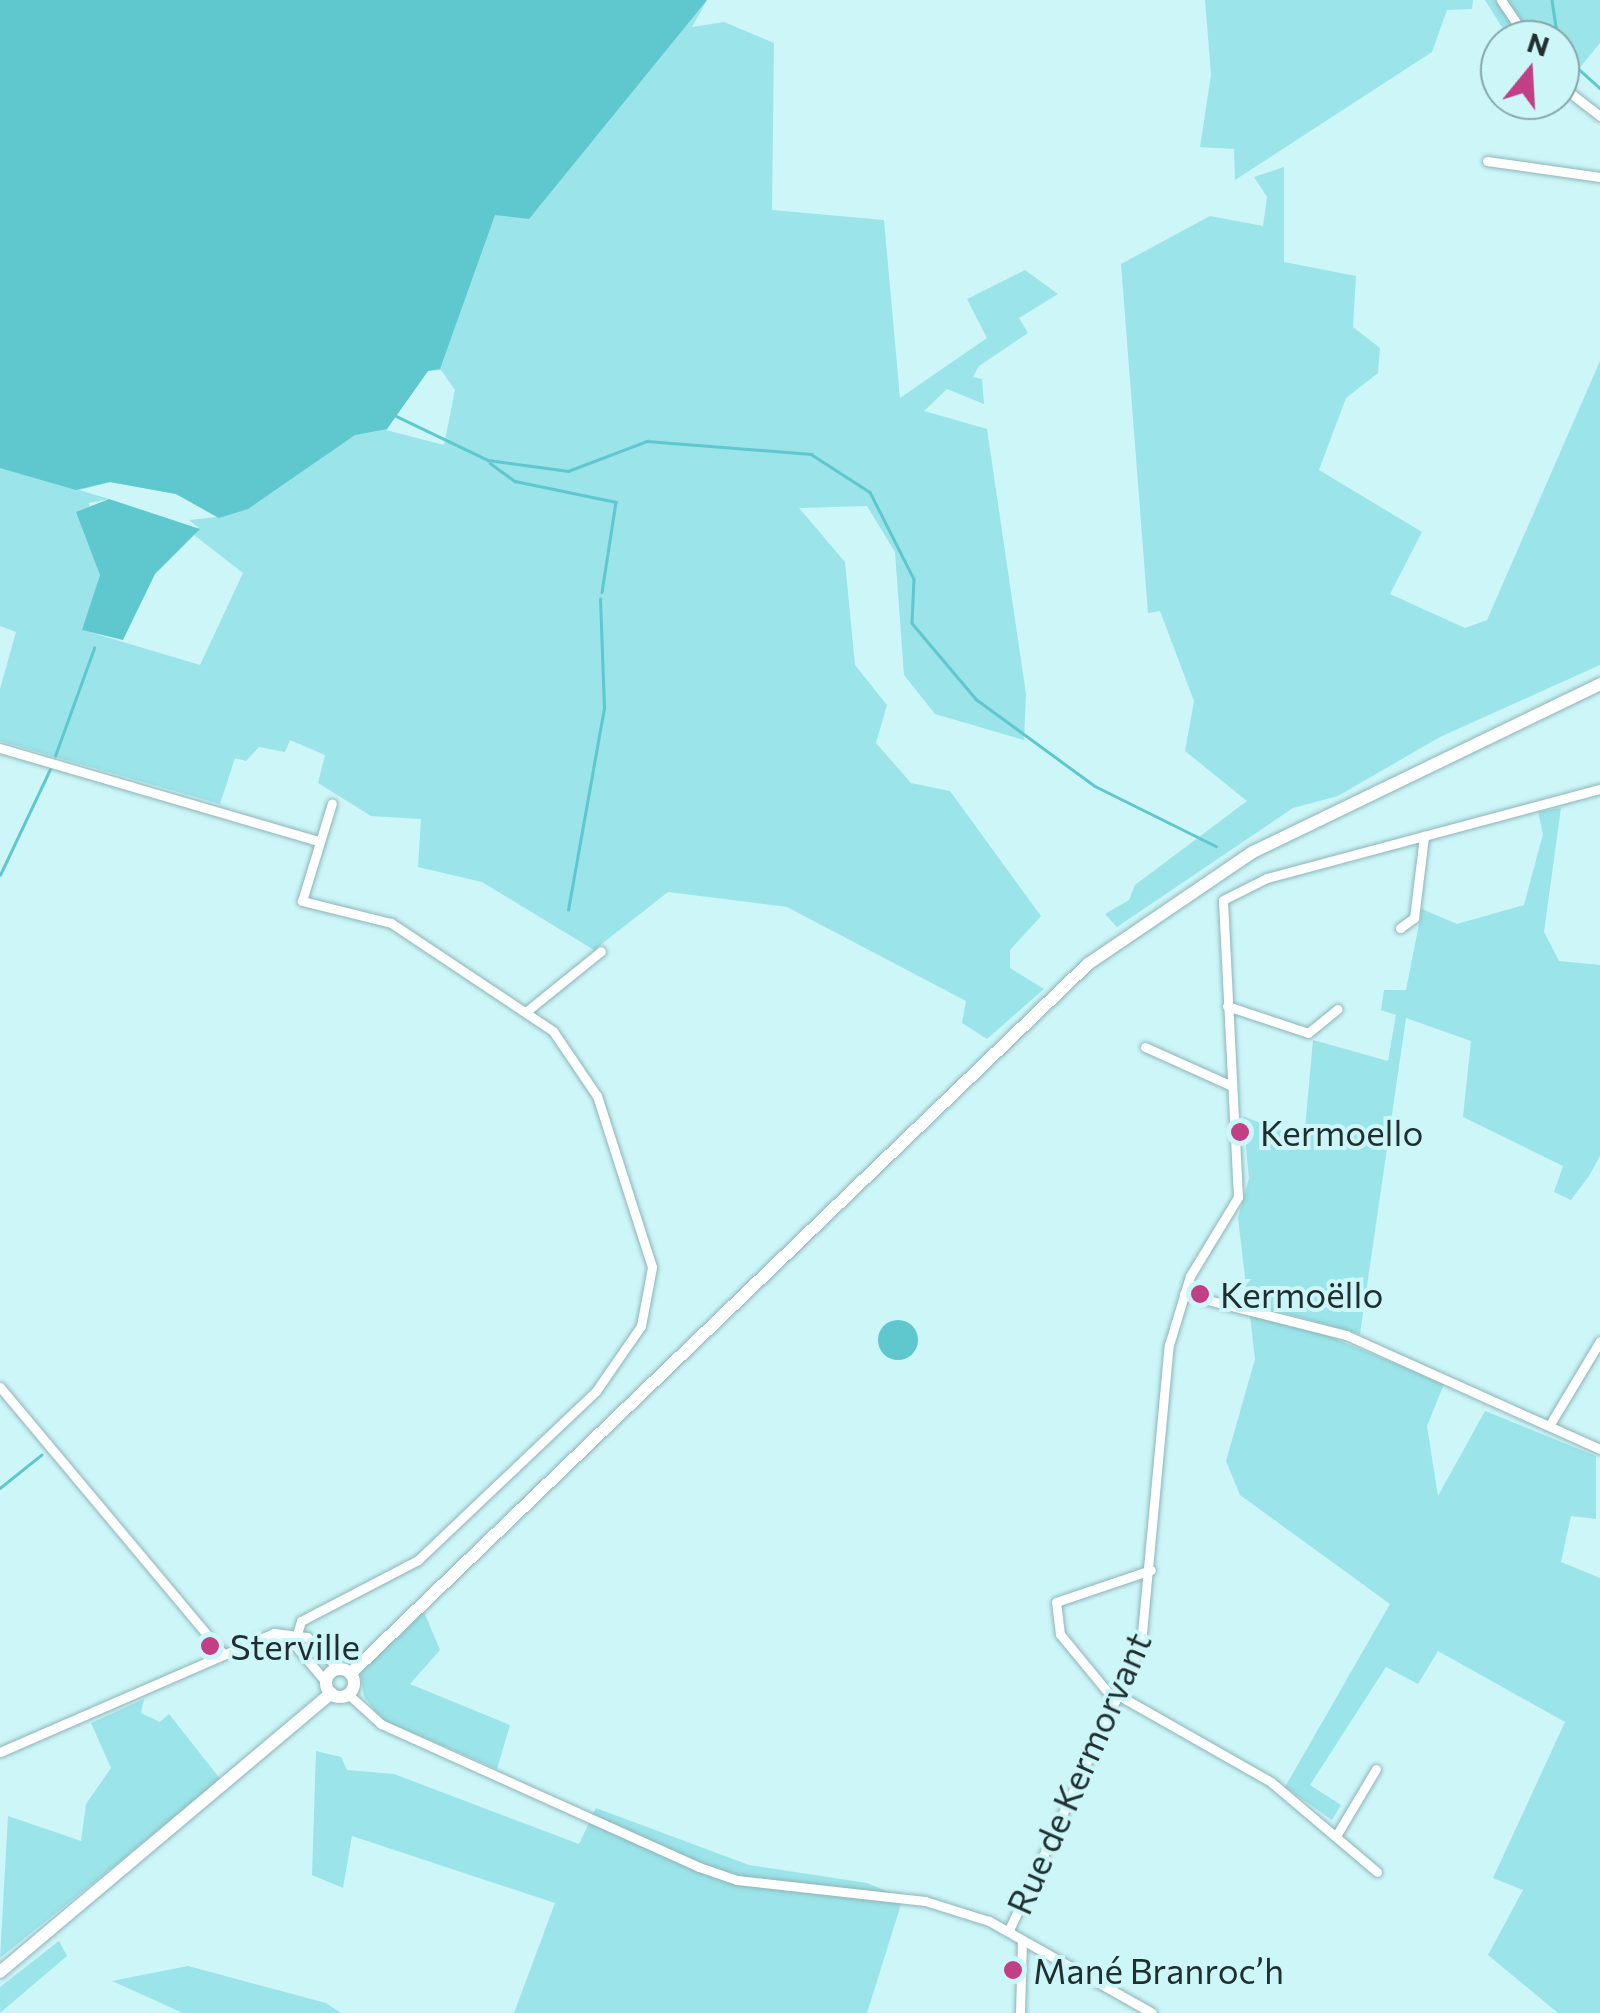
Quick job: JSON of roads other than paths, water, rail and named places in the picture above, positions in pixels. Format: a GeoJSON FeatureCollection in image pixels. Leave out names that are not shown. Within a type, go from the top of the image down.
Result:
{"type":"FeatureCollection","features":[{"type":"Feature","properties":{"kind":"main road"},"geometry":{"type":"LineString","coordinates":[[0,1972],[328,1687],[1088,964],[1253,852],[1600,684]]}},
{"type":"Feature","properties":{"kind":"main road"},"geometry":{"type":"LineString","coordinates":[[328,1687],[348,1694],[345,1671]]}},
{"type":"Feature","properties":{"kind":"street"},"geometry":{"type":"LineString","coordinates":[[1580,100],[1600,116]]}},
{"type":"Feature","properties":{"kind":"street"},"geometry":{"type":"LineString","coordinates":[[1487,160],[1600,177]]}},
{"type":"Feature","properties":{"kind":"street"},"geometry":{"type":"LineString","coordinates":[[0,748],[318,840]]}},
{"type":"Feature","properties":{"kind":"street"},"geometry":{"type":"LineString","coordinates":[[1400,928],[1414,918],[1424,836],[1600,789]]}},
{"type":"Feature","properties":{"kind":"street"},"geometry":{"type":"LineString","coordinates":[[295,1638],[318,1612],[418,1560],[596,1392],[641,1326],[652,1268],[641,1213],[584,1070],[528,1011],[392,923],[302,901],[332,803]]}},
{"type":"Feature","properties":{"kind":"street","name":"Rue de Kermorvant"},"geometry":{"type":"LineString","coordinates":[[1009,1930],[1140,1644],[1150,1570],[1156,1436],[1184,1294],[1238,1197],[1222,900],[1267,878],[1424,836]]}},
{"type":"Feature","properties":{"kind":"street"},"geometry":{"type":"LineString","coordinates":[[528,1011],[601,952]]}},
{"type":"Feature","properties":{"kind":"street"},"geometry":{"type":"LineString","coordinates":[[1226,1006],[1308,1032],[1338,1010]]}},
{"type":"Feature","properties":{"kind":"street"},"geometry":{"type":"LineString","coordinates":[[1146,1047],[1232,1086]]}},
{"type":"Feature","properties":{"kind":"street"},"geometry":{"type":"LineString","coordinates":[[1184,1294],[1304,1320],[1600,1449]]}},
{"type":"Feature","properties":{"kind":"street"},"geometry":{"type":"LineString","coordinates":[[1549,1426],[1600,1341]]}},
{"type":"Feature","properties":{"kind":"street"},"geometry":{"type":"LineString","coordinates":[[0,1387],[223,1654]]}},
{"type":"Feature","properties":{"kind":"street"},"geometry":{"type":"LineString","coordinates":[[1150,1570],[1056,1602],[1060,1634],[1116,1698],[1270,1782],[1377,1872]]}},
{"type":"Feature","properties":{"kind":"street"},"geometry":{"type":"LineString","coordinates":[[307,1637],[318,1612]]}},
{"type":"Feature","properties":{"kind":"street"},"geometry":{"type":"LineString","coordinates":[[0,1752],[263,1639],[307,1637],[345,1671]]}},
{"type":"Feature","properties":{"kind":"street"},"geometry":{"type":"LineString","coordinates":[[295,1638],[328,1687]]}},
{"type":"Feature","properties":{"kind":"street"},"geometry":{"type":"LineString","coordinates":[[348,1694],[380,1724],[699,1867],[737,1880],[925,1901],[1009,1930],[1152,2013]]}},
{"type":"Feature","properties":{"kind":"street"},"geometry":{"type":"LineString","coordinates":[[1336,1836],[1376,1769]]}},
{"type":"Feature","properties":{"kind":"street"},"geometry":{"type":"LineString","coordinates":[[1020,2013],[1022,1940]]}},
{"type":"Feature","properties":{"kind":"waterway"},"geometry":{"type":"LineString","coordinates":[[1552,0],[1555,20]]}},
{"type":"Feature","properties":{"kind":"waterway"},"geometry":{"type":"LineString","coordinates":[[1580,70],[1600,88]]}},
{"type":"Feature","properties":{"kind":"waterway"},"geometry":{"type":"LineString","coordinates":[[394,415],[488,460],[568,471],[647,441],[811,454],[870,492],[914,579],[912,623],[976,699],[1095,786],[1216,846]]}},
{"type":"Feature","properties":{"kind":"waterway"},"geometry":{"type":"LineString","coordinates":[[490,463],[515,481],[616,502],[602,592]]}},
{"type":"Feature","properties":{"kind":"waterway"},"geometry":{"type":"LineString","coordinates":[[568,910],[604,708],[600,599]]}},
{"type":"Feature","properties":{"kind":"waterway"},"geometry":{"type":"LineString","coordinates":[[55,756],[94,648]]}},
{"type":"Feature","properties":{"kind":"waterway"},"geometry":{"type":"LineString","coordinates":[[0,875],[50,769]]}},
{"type":"Feature","properties":{"kind":"waterway"},"geometry":{"type":"LineString","coordinates":[[0,1488],[41,1455]]}},
{"type":"Feature","properties":{"kind":"place","name":"Kermoello"},"geometry":{"type":"Point","coordinates":[1240,1132]}},
{"type":"Feature","properties":{"kind":"place","name":"Kermoëllo"},"geometry":{"type":"Point","coordinates":[1200,1294]}},
{"type":"Feature","properties":{"kind":"place","name":"Sterville"},"geometry":{"type":"Point","coordinates":[210,1646]}},
{"type":"Feature","properties":{"kind":"place","name":"Mané Branroc’h"},"geometry":{"type":"Point","coordinates":[1013,1970]}}]}
